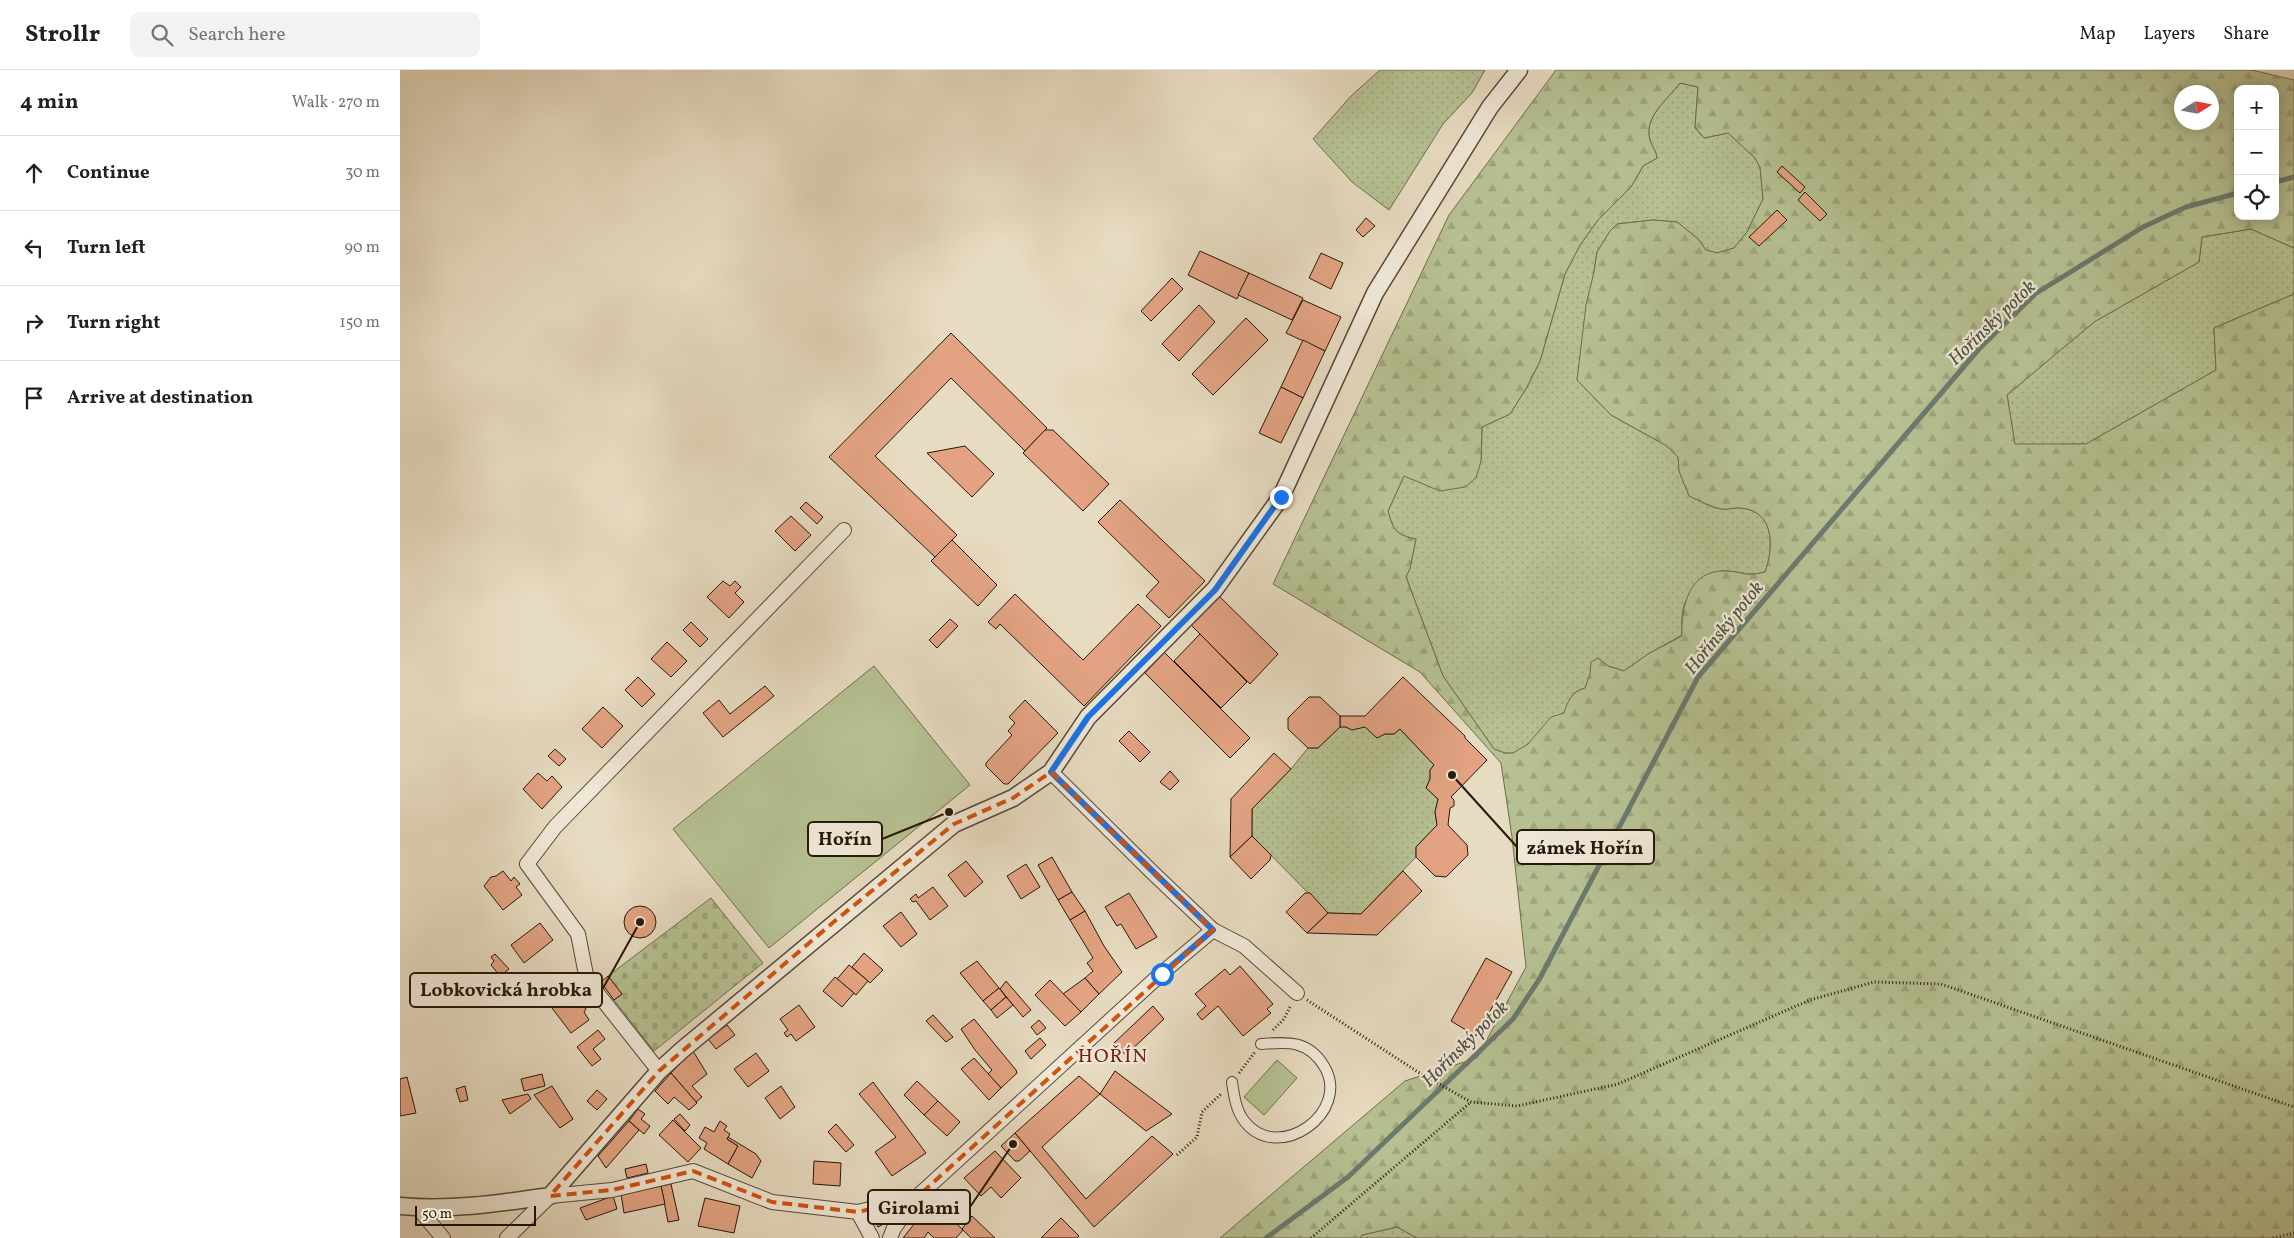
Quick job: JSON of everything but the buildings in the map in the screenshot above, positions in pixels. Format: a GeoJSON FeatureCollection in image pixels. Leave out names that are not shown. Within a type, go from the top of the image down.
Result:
{"type":"FeatureCollection","features":[{"type":"Feature","properties":{"kind":"street"},"geometry":{"type":"LineString","coordinates":[[507,1238],[550,1196],[659,1070],[954,824],[1013,798],[1051,772],[1088,717],[1215,590],[1281,497],[1375,293],[1490,107],[1519,70]]}},
{"type":"Feature","properties":{"kind":"street"},"geometry":{"type":"LineString","coordinates":[[659,1070],[587,980],[578,934],[527,864],[555,827],[844,530]]}},
{"type":"Feature","properties":{"kind":"street"},"geometry":{"type":"LineString","coordinates":[[1051,772],[1213,930],[1244,946],[1297,993]]}},
{"type":"Feature","properties":{"kind":"street"},"geometry":{"type":"LineString","coordinates":[[890,1238],[894,1228],[917,1197],[1213,930]]}},
{"type":"Feature","properties":{"kind":"street"},"geometry":{"type":"LineString","coordinates":[[1232,1082],[1236,1105],[1245,1122],[1258,1132],[1273,1138],[1290,1136],[1306,1130],[1321,1115],[1330,1100],[1329,1074],[1320,1060],[1308,1048],[1290,1042],[1261,1044]]}},
{"type":"Feature","properties":{"kind":"street"},"geometry":{"type":"LineString","coordinates":[[400,1206],[418,1208],[494,1204],[612,1190],[693,1171],[772,1202],[858,1212],[917,1197]]}},
{"type":"Feature","properties":{"kind":"street"},"geometry":{"type":"LineString","coordinates":[[418,1208],[443,1238]]}},
{"type":"Feature","properties":{"kind":"street"},"geometry":{"type":"LineString","coordinates":[[858,1212],[872,1238]]}},
{"type":"Feature","properties":{"kind":"path"},"geometry":{"type":"LineString","coordinates":[[1297,993],[1418,1072],[1471,1102],[1517,1106],[1618,1084],[1810,1000],[1874,982],[1941,984],[2294,1107]]}},
{"type":"Feature","properties":{"kind":"path"},"geometry":{"type":"LineString","coordinates":[[1311,1238],[1471,1102]]}},
{"type":"Feature","properties":{"kind":"path"},"geometry":{"type":"LineString","coordinates":[[2273,1238],[2294,1233]]}},
{"type":"Feature","properties":{"kind":"highlighted area"},"geometry":{"type":"Polygon","coordinates":[[[1051,772],[1213,930],[917,1197],[858,1212],[772,1202],[693,1171],[612,1190],[550,1196],[659,1071],[836,920],[954,824],[1013,798],[1051,772]]]}},
{"type":"Feature","properties":{"kind":"green space"},"geometry":{"type":"Polygon","coordinates":[[[1380,70],[1485,70],[1472,93],[1443,124],[1389,210],[1352,182],[1313,139],[1351,96],[1380,70]]]}},
{"type":"Feature","properties":{"kind":"green space"},"geometry":{"type":"Polygon","coordinates":[[[1556,70],[2252,70],[2294,80],[2294,248],[2251,229],[2202,237],[2199,262],[2094,322],[2007,395],[2015,444],[2086,444],[2216,370],[2214,328],[2294,294],[2294,1238],[1417,1238],[1397,1227],[1362,1235],[1360,1238],[1220,1238],[1405,1081],[1477,1058],[1526,967],[1512,837],[1501,763],[1420,672],[1273,584],[1449,215],[1556,70]],[[1680,83],[1658,109],[1650,124],[1650,140],[1657,158],[1643,166],[1631,187],[1598,220],[1580,245],[1565,274],[1540,361],[1527,387],[1510,414],[1482,427],[1481,461],[1476,478],[1465,487],[1440,491],[1404,476],[1388,511],[1394,528],[1400,534],[1416,539],[1410,568],[1406,577],[1443,676],[1494,749],[1505,753],[1513,753],[1528,744],[1551,717],[1564,713],[1573,695],[1585,688],[1590,674],[1591,662],[1598,658],[1608,666],[1624,671],[1648,654],[1682,636],[1683,613],[1686,602],[1696,583],[1704,576],[1714,572],[1727,571],[1749,574],[1765,572],[1768,562],[1770,552],[1769,532],[1766,523],[1760,516],[1752,511],[1741,508],[1718,508],[1689,496],[1679,471],[1678,457],[1667,446],[1611,415],[1577,380],[1586,305],[1597,252],[1610,231],[1617,224],[1653,220],[1677,222],[1698,239],[1706,250],[1717,253],[1734,248],[1747,232],[1763,199],[1760,167],[1755,158],[1728,133],[1704,138],[1695,127],[1698,87],[1680,83]]]}},
{"type":"Feature","properties":{"kind":"green space"},"geometry":{"type":"Polygon","coordinates":[[[1680,83],[1698,87],[1695,128],[1704,138],[1728,133],[1755,158],[1760,167],[1763,199],[1747,232],[1734,248],[1717,253],[1706,250],[1698,239],[1677,222],[1653,220],[1617,224],[1610,231],[1597,252],[1577,380],[1611,415],[1667,446],[1679,457],[1679,471],[1690,496],[1714,507],[1724,509],[1741,508],[1752,511],[1760,516],[1766,523],[1769,532],[1770,552],[1768,562],[1765,572],[1749,574],[1723,571],[1709,575],[1694,589],[1686,601],[1682,619],[1682,635],[1648,654],[1624,671],[1608,666],[1598,658],[1585,688],[1572,696],[1563,714],[1524,747],[1513,753],[1505,753],[1494,749],[1443,676],[1406,577],[1410,568],[1416,539],[1404,536],[1396,531],[1388,511],[1404,476],[1481,461],[1482,427],[1510,414],[1527,387],[1540,361],[1565,274],[1580,245],[1598,220],[1631,187],[1643,166],[1657,158],[1650,140],[1650,124],[1658,109],[1680,83]]]}},
{"type":"Feature","properties":{"kind":"green space"},"geometry":{"type":"Polygon","coordinates":[[[2251,229],[2294,248],[2294,294],[2214,328],[2216,370],[2086,444],[2015,445],[2007,395],[2094,322],[2199,262],[2202,237],[2251,229]]]}},
{"type":"Feature","properties":{"kind":"green space"},"geometry":{"type":"Polygon","coordinates":[[[874,666],[970,785],[769,948],[673,829],[874,666]]]}},
{"type":"Feature","properties":{"kind":"green space"},"geometry":{"type":"Polygon","coordinates":[[[1340,727],[1365,727],[1377,738],[1385,734],[1394,734],[1400,729],[1434,765],[1430,770],[1430,779],[1426,788],[1438,799],[1435,812],[1437,825],[1416,847],[1416,857],[1361,914],[1328,913],[1252,836],[1252,809],[1291,769],[1308,748],[1318,748],[1340,727]]]}},
{"type":"Feature","properties":{"kind":"green space"},"geometry":{"type":"Polygon","coordinates":[[[711,898],[763,963],[654,1051],[614,1000],[622,994],[608,976],[711,898]]]}},
{"type":"Feature","properties":{"kind":"green space"},"geometry":{"type":"Polygon","coordinates":[[[1277,1060],[1297,1078],[1264,1115],[1244,1097],[1277,1060]]]}},
{"type":"Feature","properties":{"kind":"green space"},"geometry":{"type":"Polygon","coordinates":[[[1397,1227],[1417,1238],[1360,1238],[1362,1235],[1397,1227]]]}},
{"type":"Feature","properties":{"kind":"waterway","name":"Hořínský potok"},"geometry":{"type":"LineString","coordinates":[[2279,181],[2294,177]]}},
{"type":"Feature","properties":{"kind":"waterway","name":"Hořínský potok"},"geometry":{"type":"LineString","coordinates":[[1266,1238],[1348,1177],[1513,1019],[1540,978],[1698,677],[1979,349],[2035,294],[2143,227],[2186,207],[2234,194]]}},
{"type":"Feature","properties":{"kind":"place","name":"zámek Hořín"},"geometry":{"type":"Point","coordinates":[1452,775]}},
{"type":"Feature","properties":{"kind":"place","name":"Hořín"},"geometry":{"type":"Point","coordinates":[949,812]}},
{"type":"Feature","properties":{"kind":"place","name":"Lobkovická hrobka"},"geometry":{"type":"Point","coordinates":[640,922]}},
{"type":"Feature","properties":{"kind":"place","name":"Girolami"},"geometry":{"type":"Point","coordinates":[1013,1144]}},
{"type":"Feature","properties":{"kind":"district","name":"HOŘÍN"},"geometry":{"type":"Point","coordinates":[1113,1055]}},
{"type":"Feature","properties":{"kind":"route"},"geometry":{"type":"LineString","coordinates":[[1162,974],[1213,930],[1051,772],[1088,717],[1215,590],[1281,497]]}}]}
